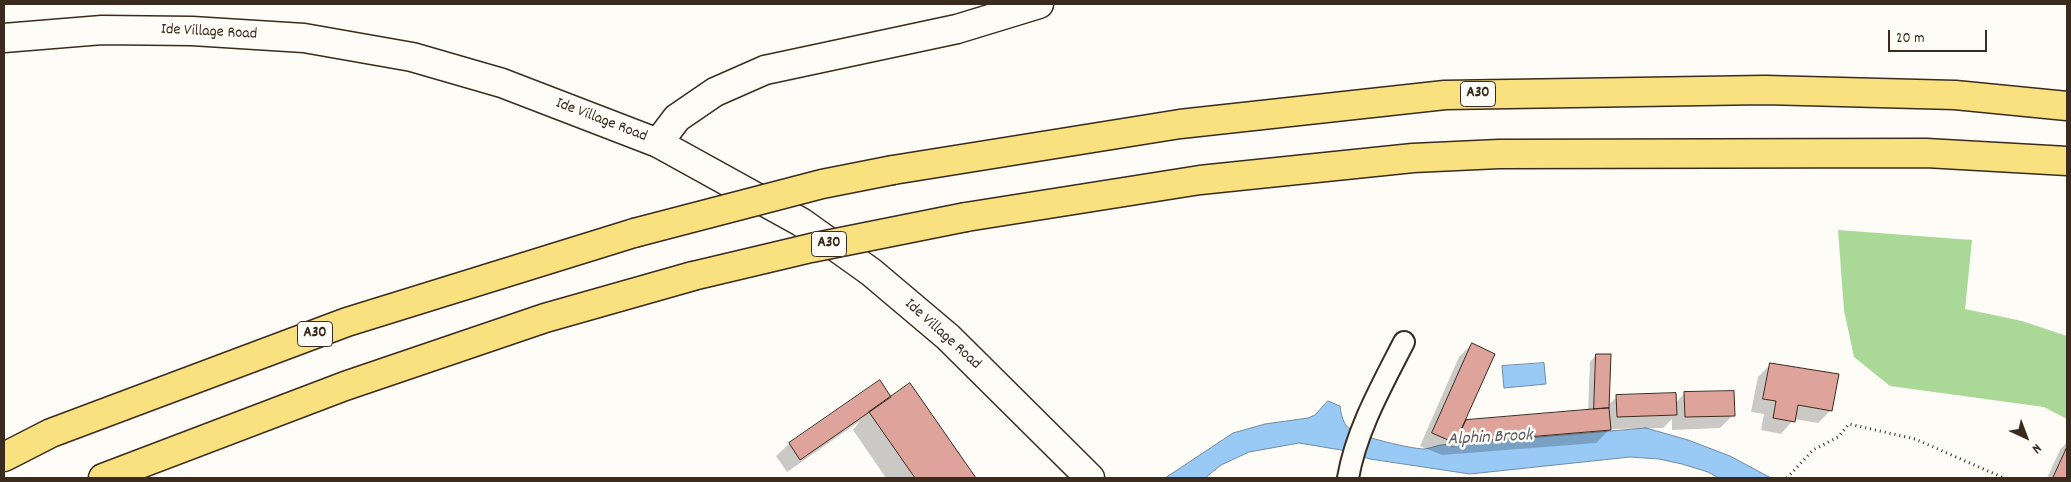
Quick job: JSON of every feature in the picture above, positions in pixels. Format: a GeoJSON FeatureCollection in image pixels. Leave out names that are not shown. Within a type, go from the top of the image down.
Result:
{"type":"FeatureCollection","features":[{"type":"Feature","properties":{"kind":"highway","name":"A30"},"geometry":{"type":"LineString","coordinates":[[4,457],[51,433],[347,322],[634,233],[822,184],[892,170],[1180,124],[1445,95],[1765,90],[1955,95],[2067,106]]}},
{"type":"Feature","properties":{"kind":"highway","name":"A30"},"geometry":{"type":"LineString","coordinates":[[103,478],[344,386],[545,318],[693,276],[811,248],[966,217],[1200,180],[1413,158],[1499,154],[1926,153],[2067,161]]}},
{"type":"Feature","properties":{"kind":"street"},"geometry":{"type":"LineString","coordinates":[[658,143],[677,118],[715,92],[765,70],[957,29],[1039,4]]}},
{"type":"Feature","properties":{"kind":"street","name":"Ide Village Road"},"geometry":{"type":"LineString","coordinates":[[4,38],[102,30],[192,31],[304,38],[412,57],[502,83],[658,143],[800,222],[871,272],[948,336],[1089,477]]}},
{"type":"Feature","properties":{"kind":"lane"},"geometry":{"type":"LineString","coordinates":[[1349,469],[1378,393],[1404,342]]}},
{"type":"Feature","properties":{"kind":"path"},"geometry":{"type":"LineString","coordinates":[[1787,478],[1813,450],[1838,437],[1849,424],[1915,439],[2004,478]]}},
{"type":"Feature","properties":{"kind":"green space"},"geometry":{"type":"Polygon","coordinates":[[[1838,230],[1972,240],[1965,309],[2022,321],[2067,336],[2067,419],[2044,407],[1890,386],[1854,357],[1844,310],[1838,230]]]}},
{"type":"Feature","properties":{"kind":"water"},"geometry":{"type":"Polygon","coordinates":[[[1544,363],[1546,384],[1504,388],[1502,366],[1544,363]]]}},
{"type":"Feature","properties":{"kind":"water"},"geometry":{"type":"Polygon","coordinates":[[[1328,401],[1340,406],[1344,422],[1351,430],[1375,439],[1409,447],[1424,449],[1439,445],[1450,445],[1454,447],[1456,444],[1646,428],[1688,440],[1730,456],[1771,478],[1719,478],[1708,472],[1682,464],[1659,459],[1630,457],[1470,474],[1370,459],[1341,450],[1299,443],[1249,452],[1221,465],[1205,478],[1165,478],[1233,433],[1265,424],[1308,418],[1315,415],[1328,401]]]}},
{"type":"Feature","properties":{"kind":"building"},"geometry":{"type":"Polygon","coordinates":[[[1472,343],[1495,354],[1455,443],[1432,433],[1472,343]]]}},
{"type":"Feature","properties":{"kind":"building"},"geometry":{"type":"Polygon","coordinates":[[[1596,354],[1611,354],[1609,408],[1594,409],[1596,354]]]}},
{"type":"Feature","properties":{"kind":"building"},"geometry":{"type":"Polygon","coordinates":[[[1770,363],[1839,374],[1832,411],[1798,405],[1795,422],[1773,418],[1776,401],[1763,399],[1770,363]]]}},
{"type":"Feature","properties":{"kind":"building"},"geometry":{"type":"Polygon","coordinates":[[[880,380],[891,397],[800,460],[789,443],[880,380]]]}},
{"type":"Feature","properties":{"kind":"building"},"geometry":{"type":"Polygon","coordinates":[[[910,383],[976,478],[915,478],[869,412],[910,383]]]}},
{"type":"Feature","properties":{"kind":"building"},"geometry":{"type":"Polygon","coordinates":[[[1734,391],[1735,416],[1685,417],[1684,392],[1734,391]]]}},
{"type":"Feature","properties":{"kind":"building"},"geometry":{"type":"Polygon","coordinates":[[[1676,393],[1677,415],[1617,417],[1616,395],[1676,393]]]}},
{"type":"Feature","properties":{"kind":"building"},"geometry":{"type":"Polygon","coordinates":[[[1609,408],[1611,430],[1455,443],[1466,420],[1609,408]]]}},
{"type":"Feature","properties":{"kind":"building"},"geometry":{"type":"Polygon","coordinates":[[[2067,447],[2067,478],[2053,478],[2067,447]]]}},
{"type":"Feature","properties":{"kind":"water label","name":"Alphin Brook"},"geometry":{"type":"Point","coordinates":[1490,439]}}]}
